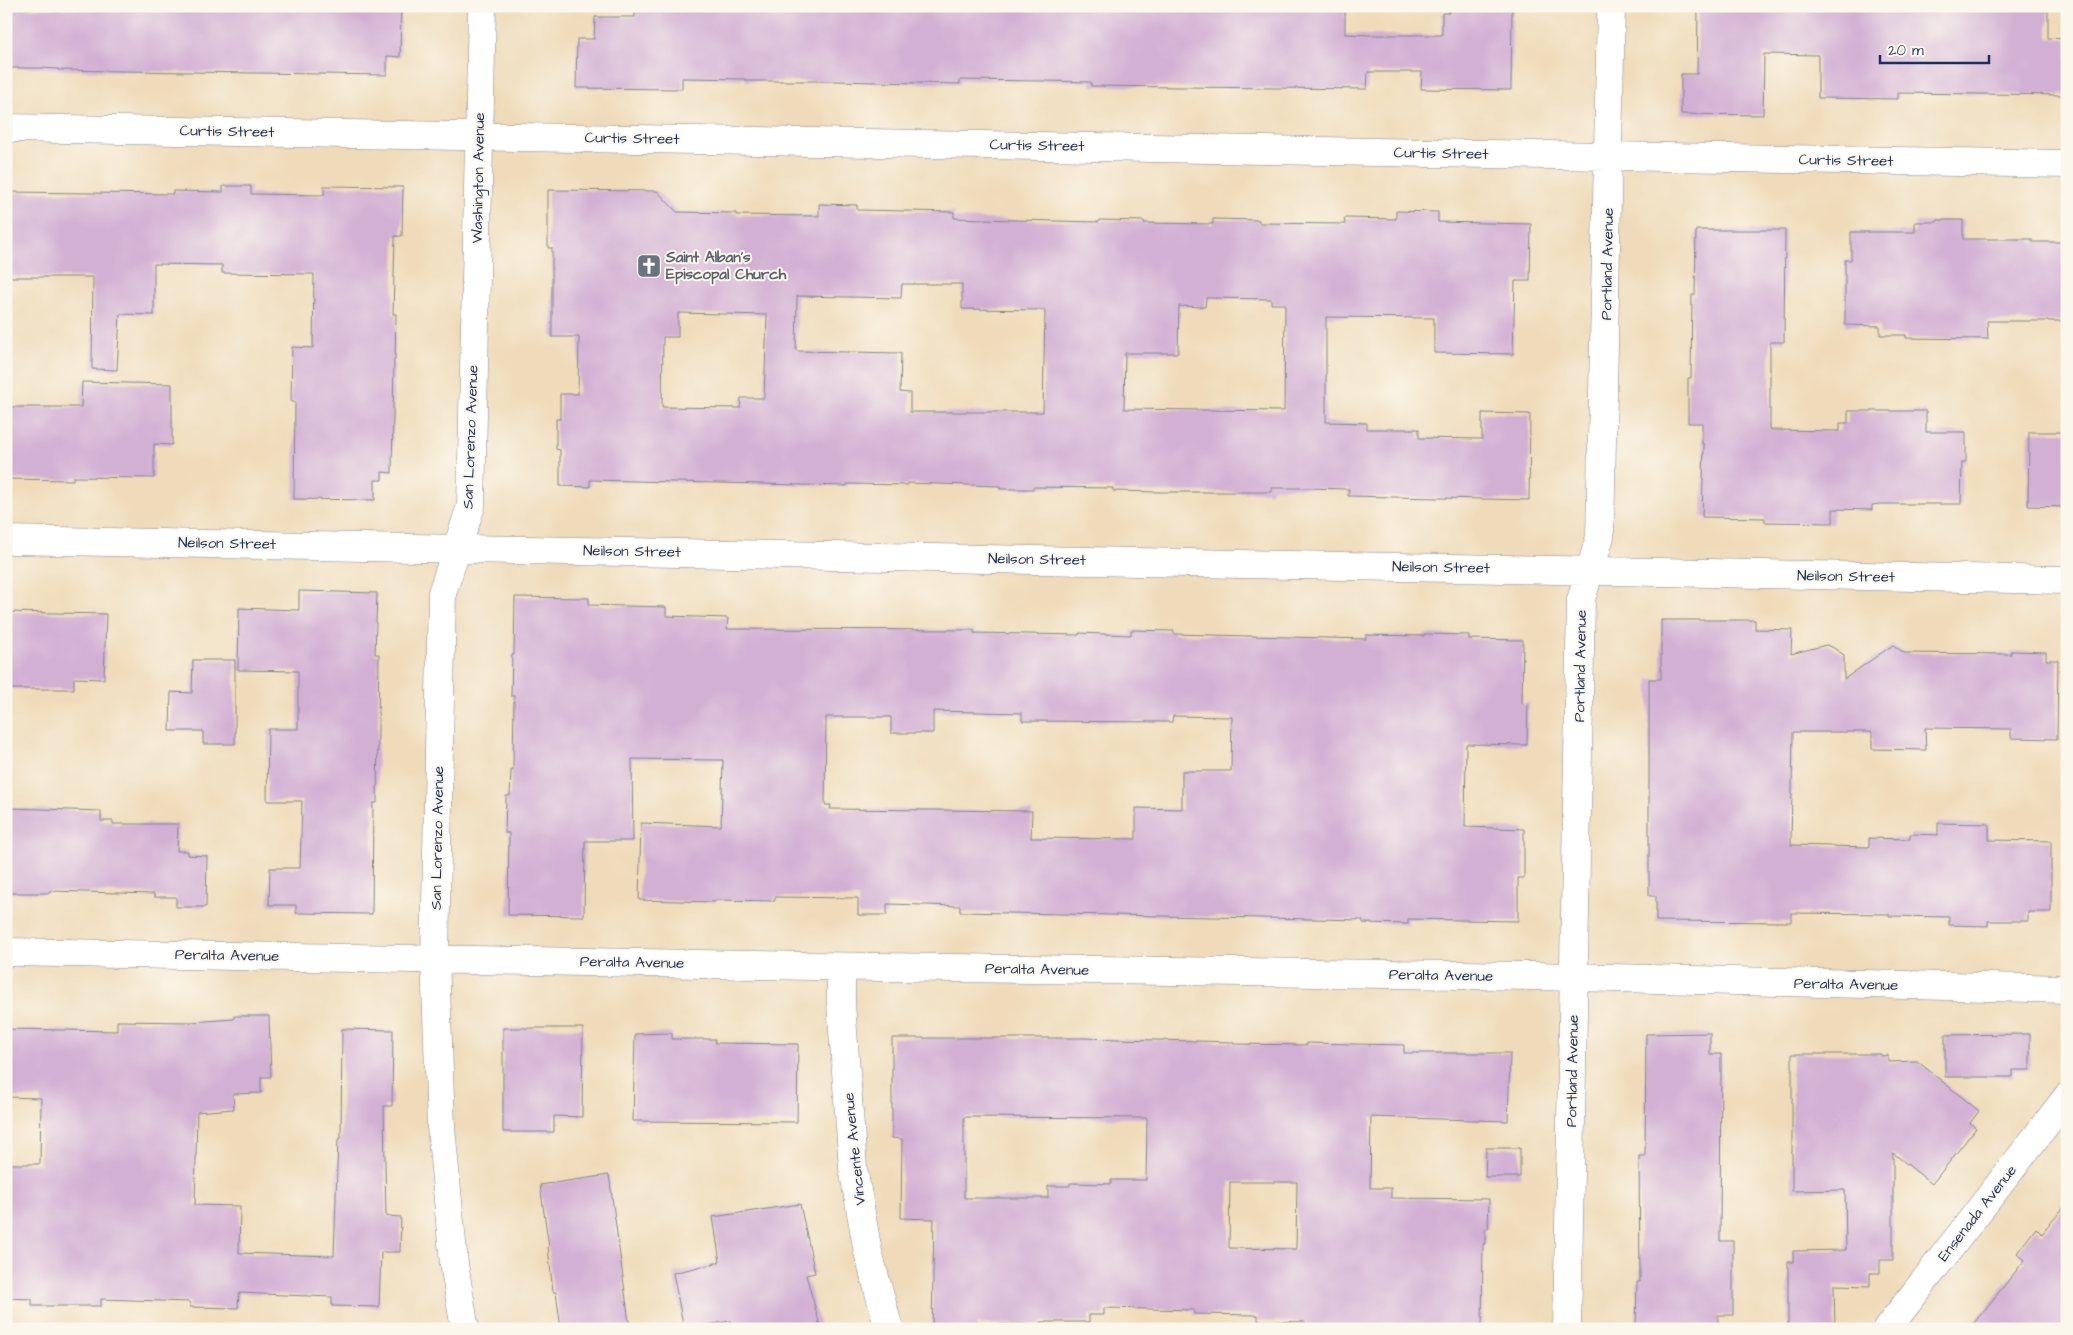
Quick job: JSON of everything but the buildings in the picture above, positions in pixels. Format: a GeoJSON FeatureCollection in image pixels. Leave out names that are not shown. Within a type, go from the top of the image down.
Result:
{"type":"FeatureCollection","features":[{"type":"Feature","properties":{"kind":"street","name":"Washington Avenue"},"geometry":{"type":"LineString","coordinates":[[474,350],[482,6]]}},
{"type":"Feature","properties":{"kind":"street","name":"Portland Avenue"},"geometry":{"type":"LineString","coordinates":[[1568,1329],[1581,600],[1600,537],[1611,6]]}},
{"type":"Feature","properties":{"kind":"street","name":"Curtis Street"},"geometry":{"type":"LineString","coordinates":[[6,128],[2067,164]]}},
{"type":"Feature","properties":{"kind":"street","name":"San Lorenzo Avenue"},"geometry":{"type":"LineString","coordinates":[[465,1329],[454,1264],[441,1127],[435,958],[442,592],[470,506],[474,350]]}},
{"type":"Feature","properties":{"kind":"street","name":"Neilson Street"},"geometry":{"type":"LineString","coordinates":[[6,540],[2067,580]]}},
{"type":"Feature","properties":{"kind":"street","name":"Peralta Avenue"},"geometry":{"type":"LineString","coordinates":[[6,952],[435,958],[841,967],[1574,977],[2067,989]]}},
{"type":"Feature","properties":{"kind":"street","name":"Vincente Avenue"},"geometry":{"type":"LineString","coordinates":[[841,967],[841,1003],[853,1168],[868,1252],[888,1329]]}},
{"type":"Feature","properties":{"kind":"street","name":"Ensenada Avenue"},"geometry":{"type":"LineString","coordinates":[[1887,1329],[2067,1097]]}},
{"type":"Feature","properties":{"kind":"place","name":"Saint Alban's Episcopal Church"},"geometry":{"type":"Point","coordinates":[649,266]}}]}
